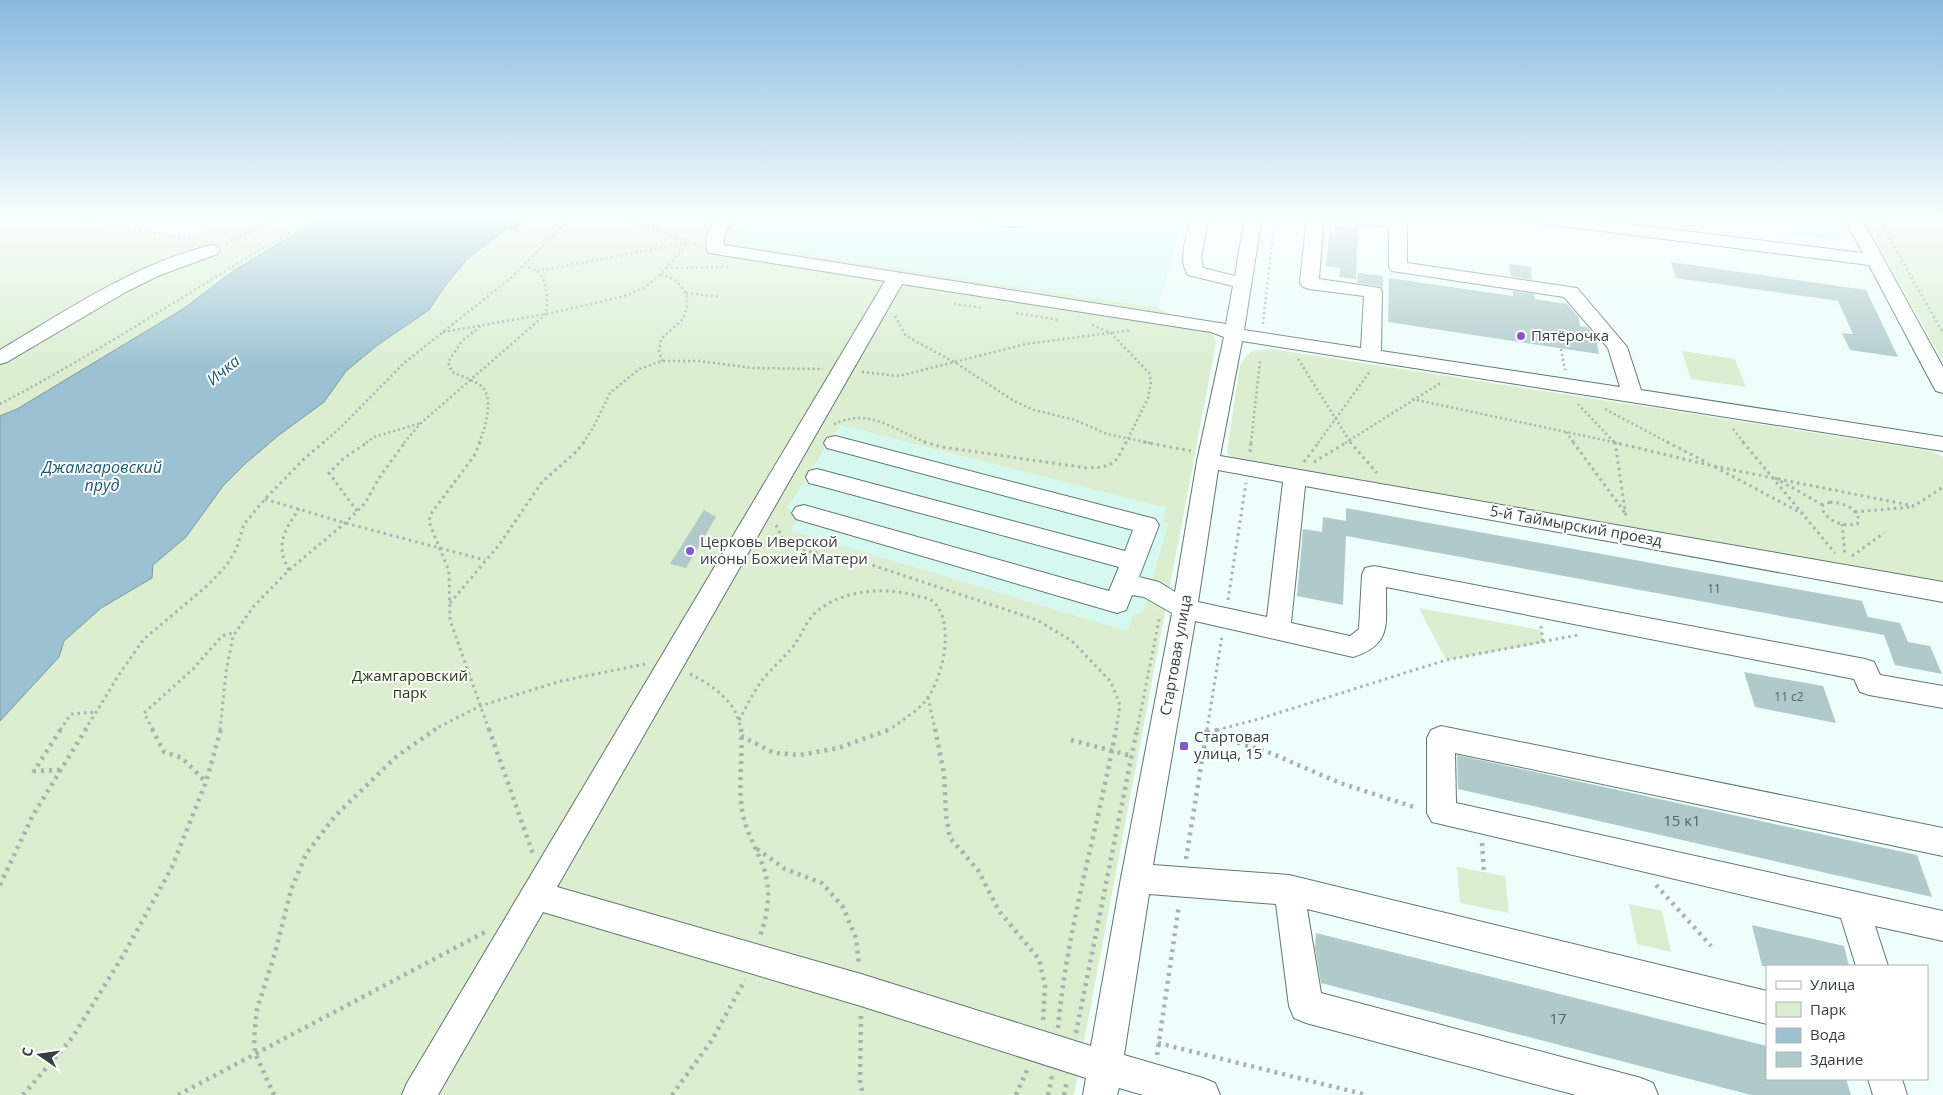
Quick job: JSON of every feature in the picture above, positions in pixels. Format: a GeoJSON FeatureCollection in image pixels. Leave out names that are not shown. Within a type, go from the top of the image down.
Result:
{"type":"FeatureCollection","features":[{"type":"Feature","properties":{"kind":"street"},"geometry":{"type":"LineString","coordinates":[[0,358],[119,288],[165,267]]}},
{"type":"Feature","properties":{"kind":"street"},"geometry":{"type":"LineString","coordinates":[[828,267],[1215,327],[1234,334],[1367,361],[1462,370],[1943,444]]}},
{"type":"Feature","properties":{"kind":"street"},"geometry":{"type":"LineString","coordinates":[[1193,267],[1194,271],[1242,283]]}},
{"type":"Feature","properties":{"kind":"street","name":"Стартовая улица"},"geometry":{"type":"LineString","coordinates":[[1103,1081],[1136,878],[1196,454],[1234,334],[1245,267]]}},
{"type":"Feature","properties":{"kind":"street"},"geometry":{"type":"LineString","coordinates":[[1311,267],[1309,283],[1373,292],[1367,361]]}},
{"type":"Feature","properties":{"kind":"street"},"geometry":{"type":"LineString","coordinates":[[1399,267],[1570,292],[1618,346],[1633,396]]}},
{"type":"Feature","properties":{"kind":"street"},"geometry":{"type":"LineString","coordinates":[[1879,267],[1943,386]]}},
{"type":"Feature","properties":{"kind":"street"},"geometry":{"type":"LineString","coordinates":[[418,1095],[668,666],[844,370],[896,278]]}},
{"type":"Feature","properties":{"kind":"street","name":"5-й Таймырский проезд"},"geometry":{"type":"LineString","coordinates":[[1196,454],[1249,467],[1394,493],[1628,525],[1855,576],[1943,592]]}},
{"type":"Feature","properties":{"kind":"street"},"geometry":{"type":"LineString","coordinates":[[1278,630],[1295,475]]}},
{"type":"Feature","properties":{"kind":"street"},"geometry":{"type":"LineString","coordinates":[[817,477],[1128,573],[1174,603],[1225,618],[1353,647],[1372,634],[1374,575],[1865,670],[1869,684],[1943,697]]}},
{"type":"Feature","properties":{"kind":"street"},"geometry":{"type":"LineString","coordinates":[[804,513],[1117,602],[1128,573]]}},
{"type":"Feature","properties":{"kind":"street"},"geometry":{"type":"LineString","coordinates":[[1943,842],[1441,738],[1442,813],[1943,926]]}},
{"type":"Feature","properties":{"kind":"street"},"geometry":{"type":"LineString","coordinates":[[1136,878],[1288,890],[1766,1008]]}},
{"type":"Feature","properties":{"kind":"street"},"geometry":{"type":"LineString","coordinates":[[1288,890],[1306,1006],[1641,1095]]}},
{"type":"Feature","properties":{"kind":"street"},"geometry":{"type":"LineString","coordinates":[[535,895],[861,990],[1039,1046],[1072,1057],[1103,1081],[1203,1095]]}},
{"type":"Feature","properties":{"kind":"street"},"geometry":{"type":"LineString","coordinates":[[1853,905],[1872,965]]}},
{"type":"Feature","properties":{"kind":"street"},"geometry":{"type":"LineString","coordinates":[[1886,1080],[1890,1095]]}},
{"type":"Feature","properties":{"kind":"lane"},"geometry":{"type":"LineString","coordinates":[[835,443],[1147,525],[1128,573]]}},
{"type":"Feature","properties":{"kind":"path"},"geometry":{"type":"LineString","coordinates":[[0,404],[30,389],[126,333],[234,267]]}},
{"type":"Feature","properties":{"kind":"path"},"geometry":{"type":"LineString","coordinates":[[0,886],[2,878],[33,815],[122,670],[144,639],[208,585],[226,566],[236,550],[244,524],[265,499],[305,458],[340,428],[403,364],[524,267]]}},
{"type":"Feature","properties":{"kind":"path"},"geometry":{"type":"LineString","coordinates":[[528,267],[537,271],[558,267]]}},
{"type":"Feature","properties":{"kind":"path"},"geometry":{"type":"LineString","coordinates":[[441,333],[546,314],[622,297],[644,288],[667,267]]}},
{"type":"Feature","properties":{"kind":"path"},"geometry":{"type":"LineString","coordinates":[[1263,324],[1269,267]]}},
{"type":"Feature","properties":{"kind":"path"},"geometry":{"type":"LineString","coordinates":[[1906,267],[1943,333]]}},
{"type":"Feature","properties":{"kind":"path"},"geometry":{"type":"LineString","coordinates":[[23,1095],[72,1038],[124,954],[172,867],[206,782],[220,735],[226,672],[233,636],[253,607],[289,570],[345,523],[365,503],[397,451],[422,423],[546,314],[548,301],[542,279],[537,271]]}},
{"type":"Feature","properties":{"kind":"path"},"geometry":{"type":"LineString","coordinates":[[661,274],[677,281],[686,293],[687,307],[683,319],[661,339],[659,351],[662,362]]}},
{"type":"Feature","properties":{"kind":"path"},"geometry":{"type":"LineString","coordinates":[[686,293],[721,297]]}},
{"type":"Feature","properties":{"kind":"path"},"geometry":{"type":"LineString","coordinates":[[880,307],[893,312],[906,336],[956,363],[1014,401],[1034,410],[1075,420],[1107,434],[1196,454]]}},
{"type":"Feature","properties":{"kind":"path"},"geometry":{"type":"LineString","coordinates":[[450,604],[499,545],[542,482],[577,451],[593,428],[610,394],[639,370],[662,362],[699,361],[753,368],[844,370],[899,376],[1026,344],[1132,331],[1160,318]]}},
{"type":"Feature","properties":{"kind":"path"},"geometry":{"type":"LineString","coordinates":[[482,325],[468,333],[454,349],[448,362],[452,372],[480,385],[486,392],[488,422],[474,456],[430,515],[428,522],[449,571],[450,620],[534,860],[535,895]]}},
{"type":"Feature","properties":{"kind":"path"},"geometry":{"type":"LineString","coordinates":[[1561,348],[1563,357]]}},
{"type":"Feature","properties":{"kind":"path"},"geometry":{"type":"LineString","coordinates":[[1306,358],[1296,357],[1349,440],[1394,493]]}},
{"type":"Feature","properties":{"kind":"path"},"geometry":{"type":"LineString","coordinates":[[1260,361],[1249,467],[1158,1043],[1367,1095]]}},
{"type":"Feature","properties":{"kind":"path"},"geometry":{"type":"LineString","coordinates":[[1295,475],[1373,368],[1367,361]]}},
{"type":"Feature","properties":{"kind":"path"},"geometry":{"type":"LineString","coordinates":[[1295,475],[1412,399],[1462,370]]}},
{"type":"Feature","properties":{"kind":"path"},"geometry":{"type":"LineString","coordinates":[[1558,384],[1615,442],[1628,525]]}},
{"type":"Feature","properties":{"kind":"path"},"geometry":{"type":"LineString","coordinates":[[1412,399],[1615,442],[1713,466],[1772,476],[1914,506]]}},
{"type":"Feature","properties":{"kind":"path"},"geometry":{"type":"LineString","coordinates":[[1601,407],[1803,514]]}},
{"type":"Feature","properties":{"kind":"path"},"geometry":{"type":"LineString","coordinates":[[1716,409],[1855,576]]}},
{"type":"Feature","properties":{"kind":"path"},"geometry":{"type":"LineString","coordinates":[[357,511],[329,473],[344,458],[374,437],[422,423]]}},
{"type":"Feature","properties":{"kind":"path"},"geometry":{"type":"LineString","coordinates":[[1566,432],[1628,525]]}},
{"type":"Feature","properties":{"kind":"path"},"geometry":{"type":"LineString","coordinates":[[1772,476],[1823,506]]}},
{"type":"Feature","properties":{"kind":"path"},"geometry":{"type":"LineString","coordinates":[[1855,512],[1914,506],[1943,487]]}},
{"type":"Feature","properties":{"kind":"path"},"geometry":{"type":"LineString","coordinates":[[265,499],[345,523],[485,560]]}},
{"type":"Feature","properties":{"kind":"path"},"geometry":{"type":"LineString","coordinates":[[1830,502],[1848,506],[1859,518],[1857,524],[1842,524],[1827,516],[1823,506],[1830,502]]}},
{"type":"Feature","properties":{"kind":"path"},"geometry":{"type":"LineString","coordinates":[[289,570],[282,560],[280,543],[288,525],[299,509]]}},
{"type":"Feature","properties":{"kind":"path"},"geometry":{"type":"LineString","coordinates":[[1842,524],[1846,560],[1884,533]]}},
{"type":"Feature","properties":{"kind":"path"},"geometry":{"type":"LineString","coordinates":[[739,721],[763,680],[794,644],[815,613],[836,600],[861,592],[891,591],[912,594],[930,600],[941,613],[946,632],[944,656],[936,684],[922,704],[887,732],[838,748],[800,755],[774,752],[740,736]]}},
{"type":"Feature","properties":{"kind":"path"},"geometry":{"type":"LineString","coordinates":[[1064,1095],[1132,756],[1174,603]]}},
{"type":"Feature","properties":{"kind":"path"},"geometry":{"type":"LineString","coordinates":[[206,782],[182,758],[164,752],[144,713],[193,669],[222,636],[236,632]]}},
{"type":"Feature","properties":{"kind":"path"},"geometry":{"type":"LineString","coordinates":[[1207,733],[1259,719],[1446,660],[1582,634]]}},
{"type":"Feature","properties":{"kind":"path"},"geometry":{"type":"LineString","coordinates":[[928,696],[944,773],[946,815],[950,838],[978,870],[999,911],[1039,959],[1045,986],[1044,1013],[1039,1046]]}},
{"type":"Feature","properties":{"kind":"path"},"geometry":{"type":"LineString","coordinates":[[61,770],[34,771],[71,714],[96,712]]}},
{"type":"Feature","properties":{"kind":"path"},"geometry":{"type":"LineString","coordinates":[[1207,733],[1268,752],[1340,783],[1408,806],[1442,813]]}},
{"type":"Feature","properties":{"kind":"path"},"geometry":{"type":"LineString","coordinates":[[1071,740],[1132,756]]}},
{"type":"Feature","properties":{"kind":"path"},"geometry":{"type":"LineString","coordinates":[[1480,821],[1484,872]]}},
{"type":"Feature","properties":{"kind":"path"},"geometry":{"type":"LineString","coordinates":[[1632,855],[1664,894],[1712,946]]}},
{"type":"Feature","properties":{"kind":"path"},"geometry":{"type":"LineString","coordinates":[[178,1095],[493,927]]}},
{"type":"Feature","properties":{"kind":"shaded area"},"geometry":{"type":"Polygon","coordinates":[[[890,267],[1170,267],[1158,308],[890,267]]]}},
{"type":"Feature","properties":{"kind":"shaded area"},"geometry":{"type":"Polygon","coordinates":[[[840,425],[1166,508],[1162,522],[1168,524],[1143,611],[1133,615],[1127,631],[789,530],[786,509],[840,425]]]}},
{"type":"Feature","properties":{"kind":"green space","name":"Джамгаровский парк"},"geometry":{"type":"Polygon","coordinates":[[[0,267],[891,267],[1158,308],[1212,334],[1216,342],[1074,1095],[0,1095],[0,267]],[[840,425],[787,508],[799,517],[790,530],[1127,631],[1133,615],[1143,611],[1168,524],[1162,522],[1166,508],[840,425]]]}},
{"type":"Feature","properties":{"kind":"green space"},"geometry":{"type":"Polygon","coordinates":[[[1891,267],[1943,267],[1943,362],[1891,267]]]}},
{"type":"Feature","properties":{"kind":"green space"},"geometry":{"type":"Polygon","coordinates":[[[1272,349],[1932,451],[1943,457],[1943,588],[1237,461],[1229,457],[1227,451],[1240,366],[1249,353],[1272,349]]]}},
{"type":"Feature","properties":{"kind":"green space"},"geometry":{"type":"Polygon","coordinates":[[[1682,351],[1735,359],[1746,387],[1691,379],[1682,351]]]}},
{"type":"Feature","properties":{"kind":"green space"},"geometry":{"type":"Polygon","coordinates":[[[1419,608],[1541,630],[1543,643],[1446,660],[1419,608]]]}},
{"type":"Feature","properties":{"kind":"green space"},"geometry":{"type":"Polygon","coordinates":[[[1457,867],[1505,876],[1509,913],[1460,903],[1457,867]]]}},
{"type":"Feature","properties":{"kind":"green space"},"geometry":{"type":"Polygon","coordinates":[[[1629,904],[1662,911],[1671,952],[1637,944],[1629,904]]]}},
{"type":"Feature","properties":{"kind":"water","name":"Джамгаровский пруд"},"geometry":{"type":"Polygon","coordinates":[[[240,267],[460,267],[444,287],[429,310],[379,344],[346,371],[324,402],[279,435],[247,462],[223,486],[186,537],[153,565],[152,578],[101,608],[64,641],[59,657],[0,721],[0,416],[17,409],[183,309],[240,267]]]}},
{"type":"Feature","properties":{"kind":"building"},"geometry":{"type":"Polygon","coordinates":[[[1334,267],[1356,267],[1356,279],[1339,277],[1340,268],[1334,267]]]}},
{"type":"Feature","properties":{"kind":"building"},"geometry":{"type":"Polygon","coordinates":[[[1510,267],[1531,267],[1532,280],[1511,276],[1510,267]]]}},
{"type":"Feature","properties":{"kind":"building"},"geometry":{"type":"Polygon","coordinates":[[[1673,267],[1707,267],[1866,290],[1898,357],[1850,350],[1842,333],[1853,334],[1838,301],[1676,278],[1673,267]]]}},
{"type":"Feature","properties":{"kind":"building"},"geometry":{"type":"Polygon","coordinates":[[[1358,273],[1383,276],[1383,290],[1380,286],[1357,283],[1358,273]]]}},
{"type":"Feature","properties":{"kind":"building"},"geometry":{"type":"Polygon","coordinates":[[[1389,278],[1513,296],[1513,291],[1534,294],[1535,299],[1567,304],[1578,316],[1580,326],[1587,327],[1596,337],[1599,354],[1388,322],[1389,278]]]}},
{"type":"Feature","properties":{"kind":"building"},"geometry":{"type":"Polygon","coordinates":[[[1346,508],[1862,601],[1868,617],[1900,623],[1908,642],[1930,646],[1942,674],[1895,665],[1884,635],[1346,536],[1343,605],[1297,596],[1303,529],[1322,532],[1323,517],[1346,521],[1346,508]]]}},
{"type":"Feature","properties":{"kind":"building","name":"Церковь Иверской иконы Божией Матери"},"geometry":{"type":"Polygon","coordinates":[[[704,510],[716,517],[686,568],[670,564],[704,510]]]}},
{"type":"Feature","properties":{"kind":"building"},"geometry":{"type":"Polygon","coordinates":[[[1744,672],[1823,686],[1836,723],[1755,707],[1744,672]]]}},
{"type":"Feature","properties":{"kind":"building"},"geometry":{"type":"Polygon","coordinates":[[[1457,755],[1917,855],[1932,897],[1458,789],[1457,755]]]}},
{"type":"Feature","properties":{"kind":"building"},"geometry":{"type":"Polygon","coordinates":[[[1752,925],[1844,946],[1849,965],[1766,965],[1762,966],[1752,925]]]}},
{"type":"Feature","properties":{"kind":"building"},"geometry":{"type":"Polygon","coordinates":[[[1316,933],[1766,1046],[1766,1080],[1846,1080],[1851,1095],[1751,1095],[1321,983],[1315,948],[1316,933]]]}},
{"type":"Feature","properties":{"kind":"place","name":"Пятёрочка"},"geometry":{"type":"Point","coordinates":[1521,336]}},
{"type":"Feature","properties":{"kind":"place","name":"Церковь Иверской иконы Божией Матери"},"geometry":{"type":"Point","coordinates":[690,551]}},
{"type":"Feature","properties":{"kind":"place","name":"Стартовая улица, 15"},"geometry":{"type":"Point","coordinates":[1184,746]}},
{"type":"Feature","properties":{"kind":"water label","name":"Ичка"},"geometry":{"type":"Point","coordinates":[223,370]}}]}
